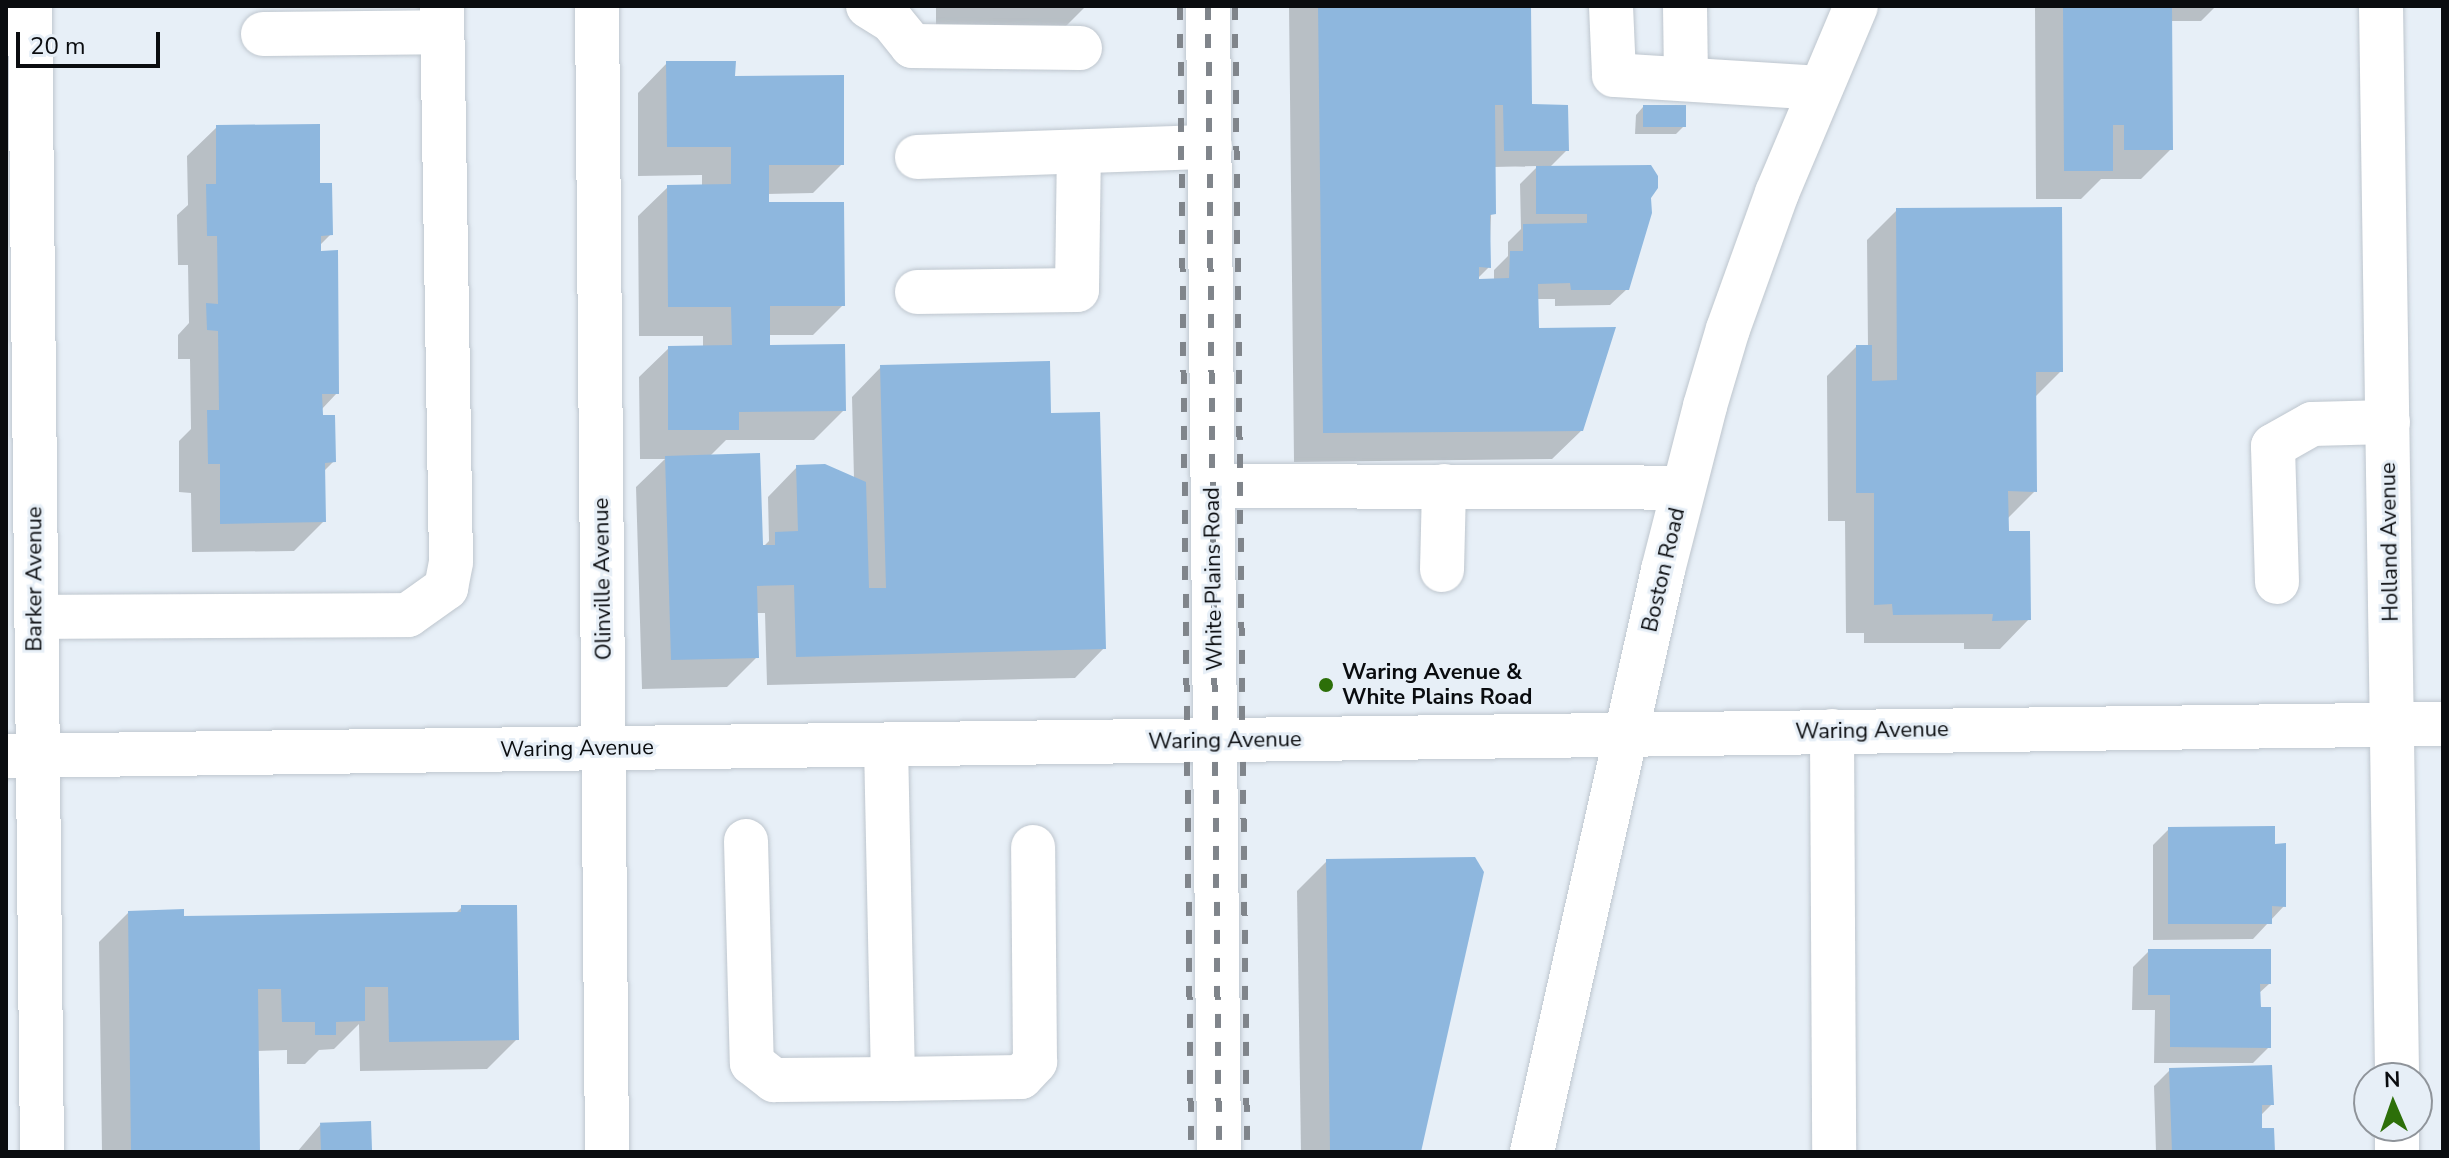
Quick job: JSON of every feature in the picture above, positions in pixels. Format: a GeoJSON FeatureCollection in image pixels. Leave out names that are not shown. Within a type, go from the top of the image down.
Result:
{"type":"FeatureCollection","features":[{"type":"Feature","properties":{"kind":"street","name":"Barker Avenue"},"geometry":{"type":"LineString","coordinates":[[30,6],[36,617],[22,756],[42,1152]]}},
{"type":"Feature","properties":{"kind":"street","name":"Olinville Avenue"},"geometry":{"type":"LineString","coordinates":[[597,6],[607,1152]]}},
{"type":"Feature","properties":{"kind":"street"},"geometry":{"type":"LineString","coordinates":[[868,6],[892,21],[912,46],[1080,48]]}},
{"type":"Feature","properties":{"kind":"street","name":"White Plains Road"},"geometry":{"type":"LineString","coordinates":[[1208,6],[1219,1152]]}},
{"type":"Feature","properties":{"kind":"street"},"geometry":{"type":"LineString","coordinates":[[1611,6],[1614,75],[1686,77],[1819,88]]}},
{"type":"Feature","properties":{"kind":"street"},"geometry":{"type":"LineString","coordinates":[[1685,6],[1686,77]]}},
{"type":"Feature","properties":{"kind":"street","name":"Boston Road"},"geometry":{"type":"LineString","coordinates":[[1532,1152],[1683,488],[1728,329],[1819,88],[1856,6]]}},
{"type":"Feature","properties":{"kind":"street","name":"Holland Avenue"},"geometry":{"type":"LineString","coordinates":[[2381,6],[2397,1062]]}},
{"type":"Feature","properties":{"kind":"street"},"geometry":{"type":"LineString","coordinates":[[36,617],[408,615],[446,588],[451,562],[442,19],[263,34]]}},
{"type":"Feature","properties":{"kind":"street"},"geometry":{"type":"LineString","coordinates":[[917,157],[1210,147]]}},
{"type":"Feature","properties":{"kind":"street"},"geometry":{"type":"LineString","coordinates":[[917,292],[1077,290],[1079,152]]}},
{"type":"Feature","properties":{"kind":"street"},"geometry":{"type":"LineString","coordinates":[[2277,582],[2273,446],[2312,424],[2388,422]]}},
{"type":"Feature","properties":{"kind":"street"},"geometry":{"type":"LineString","coordinates":[[1213,486],[1683,488]]}},
{"type":"Feature","properties":{"kind":"street"},"geometry":{"type":"LineString","coordinates":[[1442,570],[1444,486]]}},
{"type":"Feature","properties":{"kind":"street","name":"Waring Avenue"},"geometry":{"type":"LineString","coordinates":[[22,756],[2443,724]]}},
{"type":"Feature","properties":{"kind":"street"},"geometry":{"type":"LineString","coordinates":[[1832,731],[1834,1152]]}},
{"type":"Feature","properties":{"kind":"street"},"geometry":{"type":"LineString","coordinates":[[886,745],[893,1079]]}},
{"type":"Feature","properties":{"kind":"street"},"geometry":{"type":"LineString","coordinates":[[746,841],[752,1063],[774,1080],[1021,1077],[1035,1062],[1033,847]]}},
{"type":"Feature","properties":{"kind":"building"},"geometry":{"type":"Polygon","coordinates":[[[1318,6],[1531,6],[1532,104],[1568,105],[1569,151],[1504,151],[1503,105],[1495,105],[1496,214],[1490,215],[1491,268],[1479,267],[1479,279],[1509,278],[1510,251],[1523,251],[1523,224],[1587,223],[1587,214],[1536,214],[1536,166],[1651,165],[1658,176],[1658,188],[1651,198],[1652,213],[1629,290],[1571,290],[1570,283],[1538,284],[1539,328],[1616,327],[1583,431],[1323,433],[1318,6]]]}},
{"type":"Feature","properties":{"kind":"building"},"geometry":{"type":"Polygon","coordinates":[[[2063,6],[2172,6],[2173,150],[2124,150],[2124,125],[2113,125],[2113,171],[2064,171],[2063,6]]]}},
{"type":"Feature","properties":{"kind":"building"},"geometry":{"type":"Polygon","coordinates":[[[666,61],[736,61],[735,76],[844,75],[844,165],[769,165],[769,202],[844,202],[845,306],[770,306],[770,345],[845,344],[846,411],[739,412],[739,430],[668,430],[668,346],[732,345],[731,307],[668,307],[667,185],[731,184],[731,147],[667,147],[666,61]]]}},
{"type":"Feature","properties":{"kind":"building"},"geometry":{"type":"Polygon","coordinates":[[[1643,105],[1686,105],[1686,127],[1643,127],[1643,105]]]}},
{"type":"Feature","properties":{"kind":"building"},"geometry":{"type":"Polygon","coordinates":[[[320,124],[320,183],[332,183],[333,235],[321,236],[321,251],[338,250],[339,394],[322,394],[323,415],[335,415],[336,462],[325,463],[326,522],[220,524],[220,464],[208,464],[207,410],[219,410],[218,331],[207,330],[206,303],[218,304],[217,236],[207,236],[206,184],[216,184],[216,125],[320,124]]]}},
{"type":"Feature","properties":{"kind":"building"},"geometry":{"type":"Polygon","coordinates":[[[2062,207],[2063,372],[2036,372],[2037,492],[2008,491],[2009,531],[2030,531],[2031,620],[1992,621],[1993,614],[1893,615],[1892,604],[1874,605],[1874,493],[1856,493],[1856,345],[1872,345],[1872,381],[1897,380],[1896,208],[2062,207]]]}},
{"type":"Feature","properties":{"kind":"building"},"geometry":{"type":"Polygon","coordinates":[[[1050,361],[1051,413],[1100,412],[1106,649],[796,657],[794,585],[757,586],[759,658],[671,660],[665,456],[760,453],[763,545],[775,545],[775,532],[798,531],[796,465],[825,464],[866,482],[869,588],[886,588],[880,365],[1050,361]]]}},
{"type":"Feature","properties":{"kind":"building"},"geometry":{"type":"Polygon","coordinates":[[[2275,826],[2275,844],[2286,843],[2286,907],[2272,906],[2272,924],[2168,924],[2168,827],[2275,826]]]}},
{"type":"Feature","properties":{"kind":"building"},"geometry":{"type":"Polygon","coordinates":[[[1475,857],[1484,872],[1421,1152],[1330,1152],[1326,859],[1475,857]]]}},
{"type":"Feature","properties":{"kind":"building"},"geometry":{"type":"Polygon","coordinates":[[[461,905],[517,905],[519,1040],[389,1042],[388,987],[365,987],[365,1021],[336,1022],[336,1035],[315,1035],[315,1022],[282,1022],[281,989],[258,989],[260,1152],[131,1152],[128,911],[184,909],[184,916],[461,912],[461,905]]]}},
{"type":"Feature","properties":{"kind":"building"},"geometry":{"type":"Polygon","coordinates":[[[2148,949],[2271,949],[2271,984],[2260,984],[2261,1007],[2271,1007],[2271,1048],[2170,1047],[2170,995],[2148,995],[2148,949]]]}},
{"type":"Feature","properties":{"kind":"building"},"geometry":{"type":"Polygon","coordinates":[[[2272,1065],[2274,1105],[2262,1105],[2262,1128],[2274,1128],[2275,1152],[2172,1152],[2169,1068],[2272,1065]]]}},
{"type":"Feature","properties":{"kind":"building"},"geometry":{"type":"Polygon","coordinates":[[[371,1121],[372,1152],[321,1152],[320,1123],[371,1121]]]}},
{"type":"Feature","properties":{"kind":"railway"},"geometry":{"type":"LineString","coordinates":[[1180,6],[1191,1152]]}},
{"type":"Feature","properties":{"kind":"railway"},"geometry":{"type":"LineString","coordinates":[[1208,6],[1219,1152]]}},
{"type":"Feature","properties":{"kind":"railway"},"geometry":{"type":"LineString","coordinates":[[1235,6],[1247,1152]]}},
{"type":"Feature","properties":{"kind":"place","name":"Waring Avenue & White Plains Road"},"geometry":{"type":"Point","coordinates":[1326,685]}}]}
